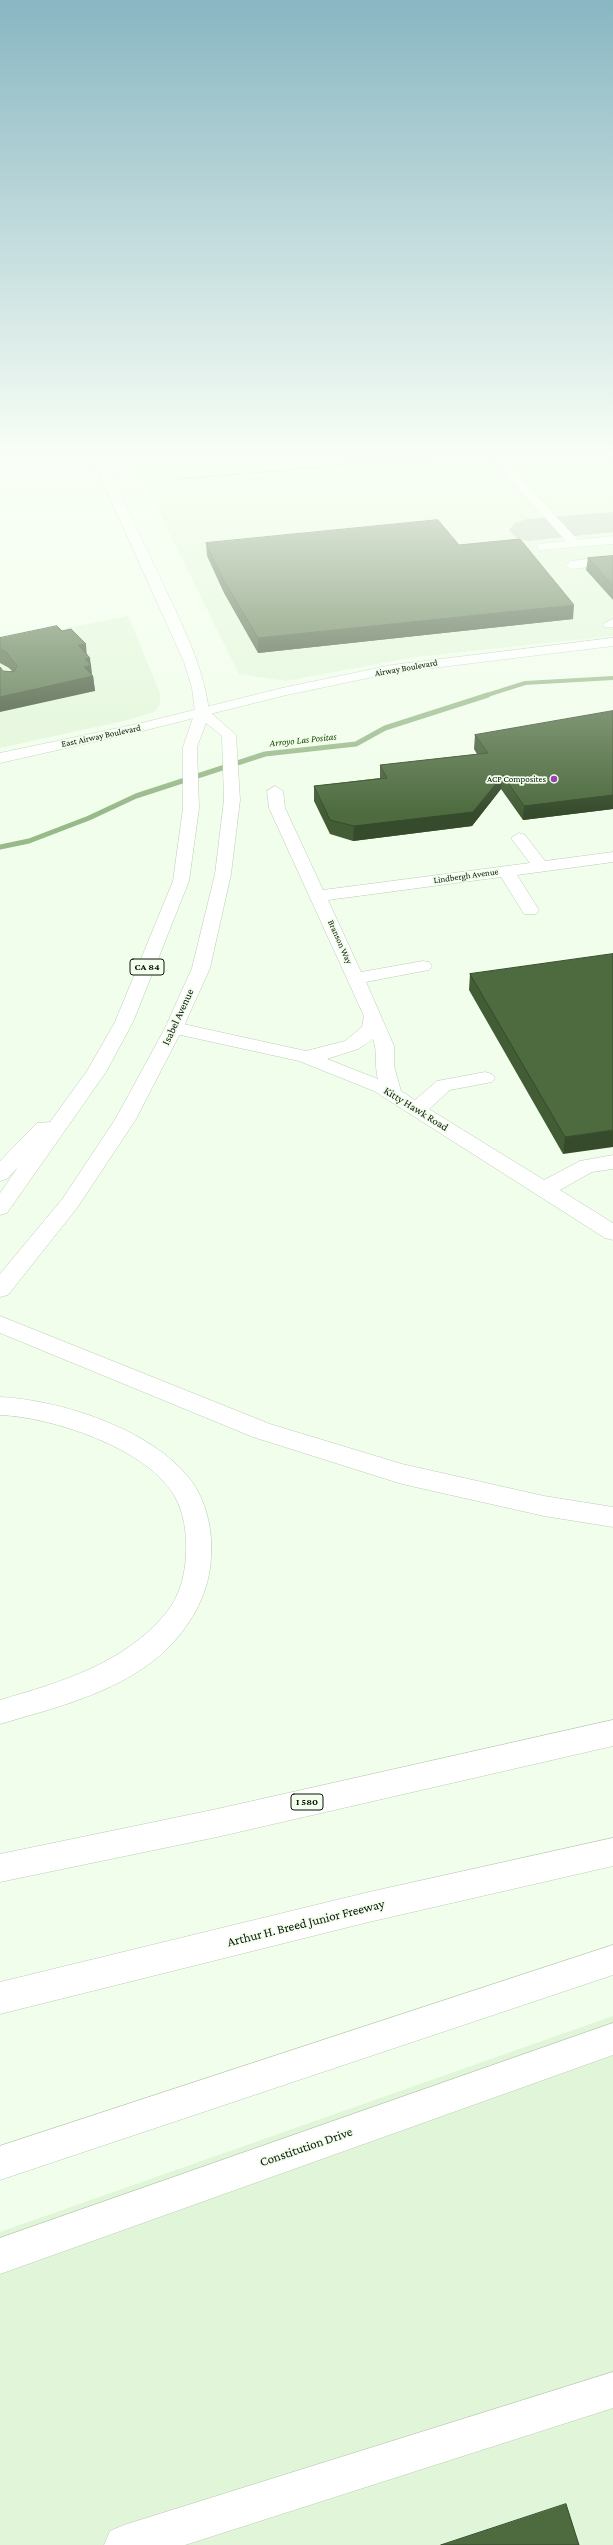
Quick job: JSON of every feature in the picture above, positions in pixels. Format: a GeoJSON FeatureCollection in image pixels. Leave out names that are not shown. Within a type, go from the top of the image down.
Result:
{"type":"FeatureCollection","features":[{"type":"Feature","properties":{"kind":"main road","name":"CA 84"},"geometry":{"type":"LineString","coordinates":[[0,1208],[96,1072],[124,1022],[158,943],[181,881],[191,808],[190,747],[202,712],[199,688],[191,662],[152,577]]}},
{"type":"Feature","properties":{"kind":"main road","name":"Airway Boulevard"},"geometry":{"type":"LineString","coordinates":[[202,712],[289,691],[406,667],[613,642]]}},
{"type":"Feature","properties":{"kind":"main road","name":"Isabel Avenue"},"geometry":{"type":"LineString","coordinates":[[0,1288],[70,1203],[126,1119],[174,1028],[201,968],[223,874],[232,800],[229,735],[202,712]]}},
{"type":"Feature","properties":{"kind":"main road","name":"East Airway Boulevard"},"geometry":{"type":"LineString","coordinates":[[0,758],[202,712]]}},
{"type":"Feature","properties":{"kind":"main road","name":"Branson Way"},"geometry":{"type":"LineString","coordinates":[[275,791],[278,808],[373,1016],[372,1021],[380,1032],[385,1046],[384,1066],[392,1093]]}},
{"type":"Feature","properties":{"kind":"main road"},"geometry":{"type":"LineString","coordinates":[[519,838],[541,867]]}},
{"type":"Feature","properties":{"kind":"main road","name":"Lindbergh Avenue"},"geometry":{"type":"LineString","coordinates":[[319,896],[613,857]]}},
{"type":"Feature","properties":{"kind":"main road"},"geometry":{"type":"LineString","coordinates":[[506,871],[530,910]]}},
{"type":"Feature","properties":{"kind":"main road"},"geometry":{"type":"LineString","coordinates":[[356,978],[423,966]]}},
{"type":"Feature","properties":{"kind":"main road"},"geometry":{"type":"LineString","coordinates":[[306,1057],[338,1050],[362,1038],[372,1028],[372,1021]]}},
{"type":"Feature","properties":{"kind":"main road","name":"Kitty Hawk Road"},"geometry":{"type":"LineString","coordinates":[[174,1028],[255,1044],[306,1057],[392,1093],[613,1233]]}},
{"type":"Feature","properties":{"kind":"main road"},"geometry":{"type":"LineString","coordinates":[[417,1109],[444,1084],[485,1078]]}},
{"type":"Feature","properties":{"kind":"main road"},"geometry":{"type":"LineString","coordinates":[[0,1174],[46,1126],[67,1113]]}},
{"type":"Feature","properties":{"kind":"main road"},"geometry":{"type":"LineString","coordinates":[[543,1190],[587,1166],[613,1162]]}},
{"type":"Feature","properties":{"kind":"main road"},"geometry":{"type":"LineString","coordinates":[[0,1324],[262,1431],[402,1474],[544,1506],[613,1517]]}},
{"type":"Feature","properties":{"kind":"main road"},"geometry":{"type":"LineString","coordinates":[[0,1406],[14,1405],[50,1411],[117,1439],[155,1461],[170,1472],[187,1497],[198,1527],[200,1556],[193,1586],[177,1619],[146,1652],[110,1675],[65,1693],[0,1712]]}},
{"type":"Feature","properties":{"kind":"main road","name":"I 580"},"geometry":{"type":"LineString","coordinates":[[0,1868],[217,1823],[613,1733]]}},
{"type":"Feature","properties":{"kind":"main road","name":"Arthur H. Breed Junior Freeway"},"geometry":{"type":"LineString","coordinates":[[0,1998],[369,1907],[613,1852]]}},
{"type":"Feature","properties":{"kind":"main road"},"geometry":{"type":"LineString","coordinates":[[0,2163],[613,1960]]}},
{"type":"Feature","properties":{"kind":"main road","name":"Constitution Drive"},"geometry":{"type":"LineString","coordinates":[[0,2256],[613,2039]]}},
{"type":"Feature","properties":{"kind":"main road"},"geometry":{"type":"LineString","coordinates":[[124,2545],[613,2390]]}},
{"type":"Feature","properties":{"kind":"shaded area"},"geometry":{"type":"Polygon","coordinates":[[[191,577],[613,577],[613,636],[415,657],[286,681],[239,674],[191,577]]]}},
{"type":"Feature","properties":{"kind":"shaded area"},"geometry":{"type":"Polygon","coordinates":[[[128,616],[160,693],[160,704],[154,712],[128,720],[0,748],[0,641],[128,616]]]}},
{"type":"Feature","properties":{"kind":"shaded area"},"geometry":{"type":"Polygon","coordinates":[[[613,2016],[613,2545],[0,2545],[0,2232],[613,2016]]]}},
{"type":"Feature","properties":{"kind":"building"},"geometry":{"type":"Polygon","coordinates":[[[222,577],[551,577],[574,605],[258,638],[222,577]]]}},
{"type":"Feature","properties":{"kind":"building"},"geometry":{"type":"Polygon","coordinates":[[[605,577],[613,577],[613,586],[605,577]]]}},
{"type":"Feature","properties":{"kind":"building"},"geometry":{"type":"Polygon","coordinates":[[[57,626],[62,631],[71,629],[86,644],[78,645],[90,658],[85,659],[91,665],[84,667],[93,676],[0,697],[0,667],[3,671],[14,672],[17,666],[7,653],[0,649],[0,638],[57,626]]]}},
{"type":"Feature","properties":{"kind":"building"},"geometry":{"type":"Polygon","coordinates":[[[613,711],[613,795],[524,806],[503,775],[473,812],[354,826],[330,820],[314,786],[387,778],[380,765],[488,753],[475,735],[613,711]]]}},
{"type":"Feature","properties":{"kind":"building"},"geometry":{"type":"Polygon","coordinates":[[[613,954],[613,1130],[565,1137],[470,974],[613,954]]]}},
{"type":"Feature","properties":{"kind":"building"},"geometry":{"type":"Polygon","coordinates":[[[566,2504],[579,2545],[441,2545],[566,2504]]]}},
{"type":"Feature","properties":{"kind":"waterway","name":"Arroyo Las Positas"},"geometry":{"type":"LineString","coordinates":[[484,696],[525,683],[613,678]]}},
{"type":"Feature","properties":{"kind":"waterway","name":"Arroyo Las Positas"},"geometry":{"type":"LineString","coordinates":[[0,847],[29,841],[89,818],[136,796],[265,754],[356,744],[385,728],[488,695]]}},
{"type":"Feature","properties":{"kind":"place","name":"ACP Composites"},"geometry":{"type":"Point","coordinates":[554,779]}}]}
